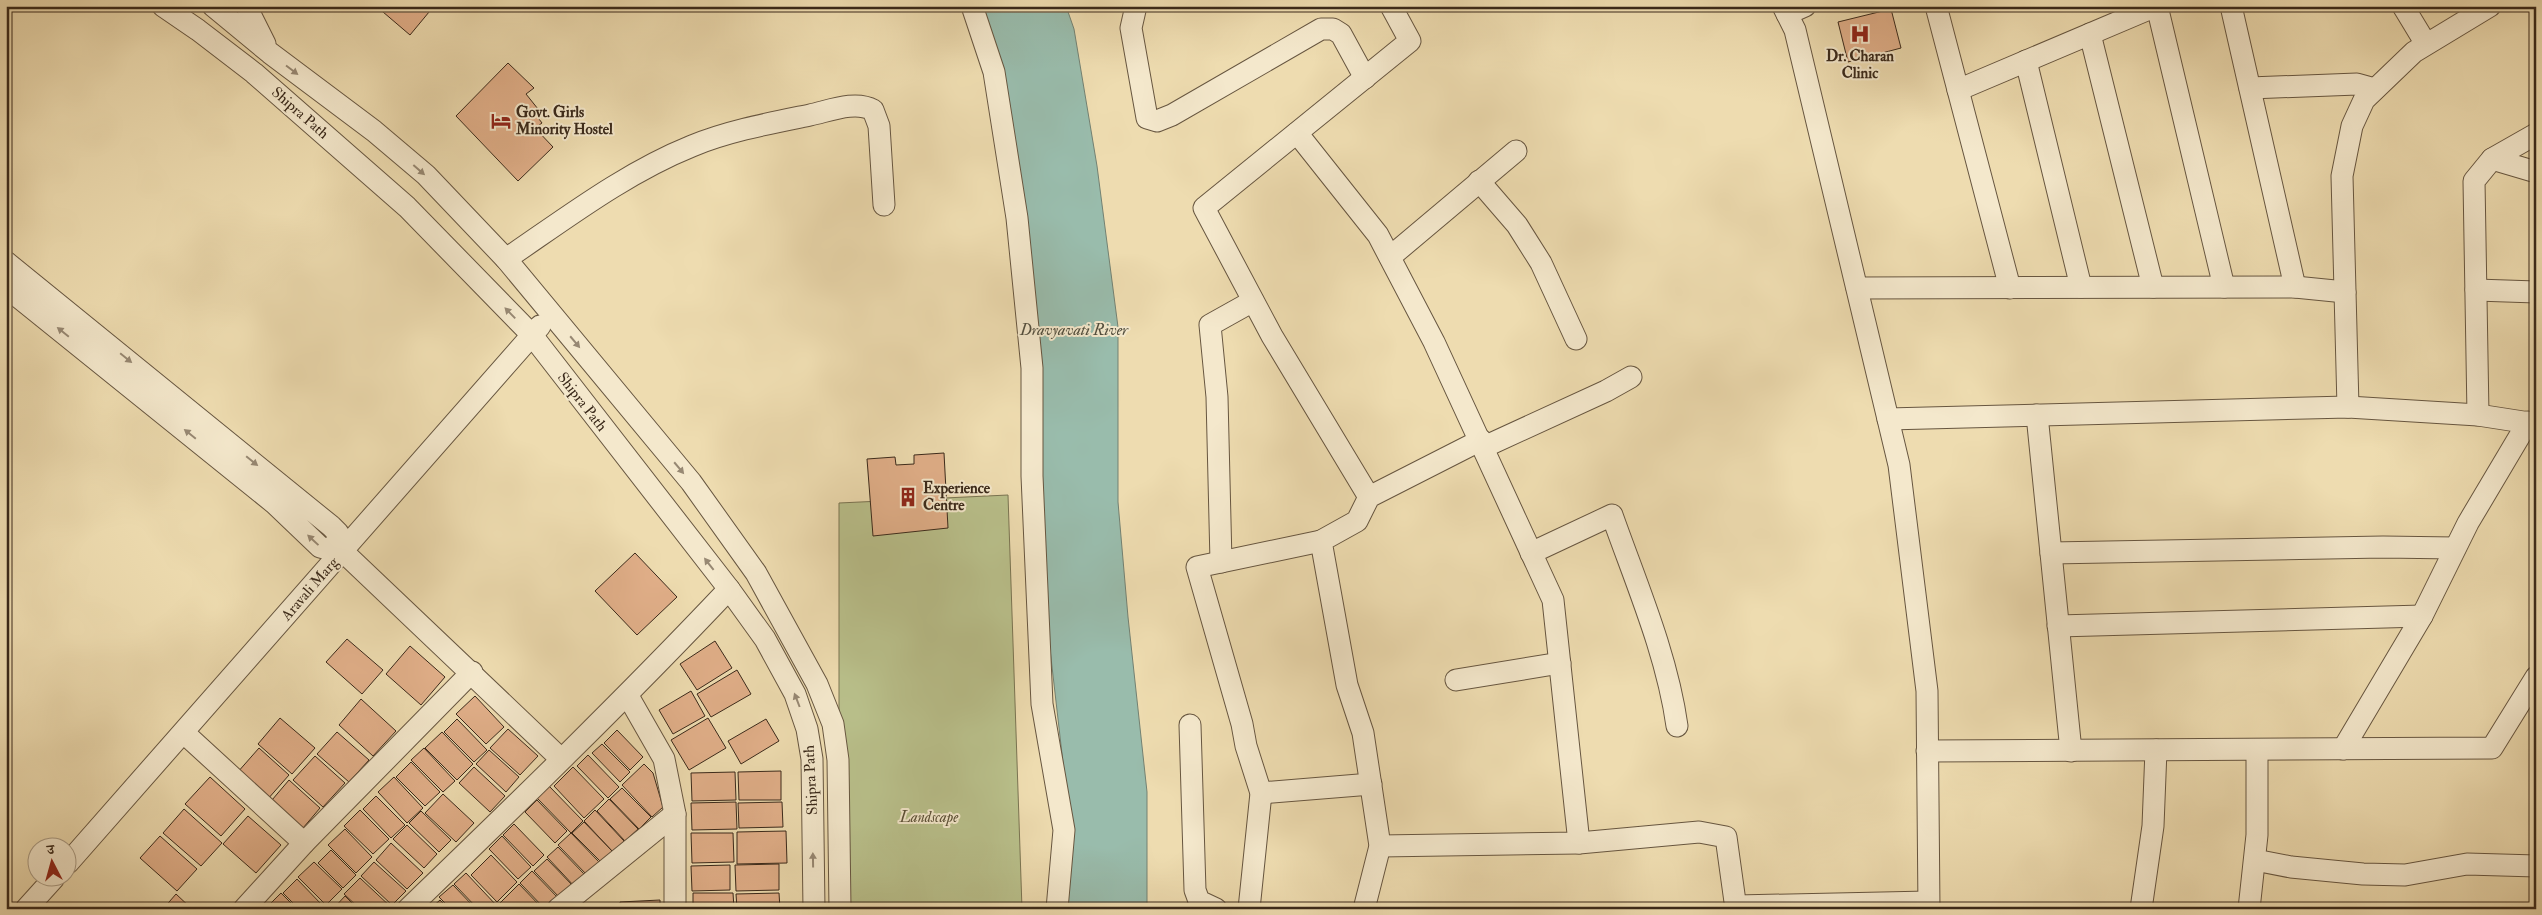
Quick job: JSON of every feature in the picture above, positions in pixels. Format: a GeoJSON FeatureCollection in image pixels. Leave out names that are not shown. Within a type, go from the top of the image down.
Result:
{"type":"FeatureCollection","features":[{"type":"Feature","properties":{"kind":"street"},"geometry":{"type":"LineString","coordinates":[[198,30],[212,6]]}},
{"type":"Feature","properties":{"kind":"street","name":"Shipra Path"},"geometry":{"type":"LineString","coordinates":[[212,6],[270,53],[374,131],[426,175],[506,259],[552,314],[690,482],[751,566],[817,684],[834,724],[838,760],[840,909]]}},
{"type":"Feature","properties":{"kind":"street"},"geometry":{"type":"LineString","coordinates":[[246,6],[270,53]]}},
{"type":"Feature","properties":{"kind":"street"},"geometry":{"type":"LineString","coordinates":[[972,6],[994,72],[1017,218],[1030,349],[1032,476],[1042,704],[1064,830],[1057,909]]}},
{"type":"Feature","properties":{"kind":"street"},"geometry":{"type":"LineString","coordinates":[[1136,6],[1131,28],[1147,118],[1157,121],[1172,116],[1321,29],[1333,29],[1341,34],[1365,78]]}},
{"type":"Feature","properties":{"kind":"street"},"geometry":{"type":"LineString","coordinates":[[1369,497],[1272,336],[1204,208],[1410,41],[1391,6]]}},
{"type":"Feature","properties":{"kind":"street"},"geometry":{"type":"LineString","coordinates":[[1936,6],[2010,288]]}},
{"type":"Feature","properties":{"kind":"street"},"geometry":{"type":"LineString","coordinates":[[1958,90],[2157,6],[2224,287]]}},
{"type":"Feature","properties":{"kind":"street"},"geometry":{"type":"LineString","coordinates":[[2231,6],[2295,287]]}},
{"type":"Feature","properties":{"kind":"street"},"geometry":{"type":"LineString","coordinates":[[2403,6],[2426,44]]}},
{"type":"Feature","properties":{"kind":"street"},"geometry":{"type":"LineString","coordinates":[[2348,407],[2342,176],[2352,126],[2364,100],[2414,52],[2490,6]]}},
{"type":"Feature","properties":{"kind":"street","name":"Shipra Path"},"geometry":{"type":"LineString","coordinates":[[170,8],[254,73],[407,207],[530,334],[729,589],[765,639],[795,694],[807,729],[812,759],[814,909]]}},
{"type":"Feature","properties":{"kind":"street"},"geometry":{"type":"LineString","coordinates":[[1380,846],[1579,843],[1699,832],[1726,837],[1736,907],[1929,906],[1927,691],[1900,465],[1795,30],[1792,9]]}},
{"type":"Feature","properties":{"kind":"street"},"geometry":{"type":"LineString","coordinates":[[2090,34],[2153,287]]}},
{"type":"Feature","properties":{"kind":"street"},"geometry":{"type":"LineString","coordinates":[[2026,61],[2081,287]]}},
{"type":"Feature","properties":{"kind":"street"},"geometry":{"type":"LineString","coordinates":[[2250,88],[2356,84],[2375,89]]}},
{"type":"Feature","properties":{"kind":"street"},"geometry":{"type":"LineString","coordinates":[[506,259],[594,199],[659,161],[693,145],[799,117],[850,106],[866,106],[873,110],[879,126],[884,204]]}},
{"type":"Feature","properties":{"kind":"street"},"geometry":{"type":"LineString","coordinates":[[1298,133],[1378,235],[1434,342],[1553,600],[1579,843]]}},
{"type":"Feature","properties":{"kind":"street"},"geometry":{"type":"LineString","coordinates":[[2478,415],[2474,181],[2492,159],[2536,134]]}},
{"type":"Feature","properties":{"kind":"street"},"geometry":{"type":"LineString","coordinates":[[1390,257],[1516,151]]}},
{"type":"Feature","properties":{"kind":"street"},"geometry":{"type":"LineString","coordinates":[[2492,159],[2536,172]]}},
{"type":"Feature","properties":{"kind":"street"},"geometry":{"type":"LineString","coordinates":[[1479,181],[1517,225],[1536,256],[1576,339]]}},
{"type":"Feature","properties":{"kind":"street"},"geometry":{"type":"LineString","coordinates":[[6,262],[331,526],[338,533],[339,548]]}},
{"type":"Feature","properties":{"kind":"street"},"geometry":{"type":"LineString","coordinates":[[6,287],[274,503],[320,547],[339,548],[472,672],[560,758]]}},
{"type":"Feature","properties":{"kind":"street"},"geometry":{"type":"LineString","coordinates":[[1857,288],[2295,287],[2345,292]]}},
{"type":"Feature","properties":{"kind":"street"},"geometry":{"type":"LineString","coordinates":[[2476,290],[2536,292]]}},
{"type":"Feature","properties":{"kind":"street"},"geometry":{"type":"LineString","coordinates":[[1221,562],[1216,397],[1210,325],[1253,301]]}},
{"type":"Feature","properties":{"kind":"street","name":"Aravali Marg"},"geometry":{"type":"LineString","coordinates":[[78,852],[184,733],[339,548],[530,334],[552,314]]}},
{"type":"Feature","properties":{"kind":"street"},"geometry":{"type":"LineString","coordinates":[[1249,909],[1261,793],[1246,746],[1242,724],[1197,567],[1321,541],[1357,521],[1369,497],[1482,444],[1606,391],[1631,377]]}},
{"type":"Feature","properties":{"kind":"street"},"geometry":{"type":"LineString","coordinates":[[1888,419],[2348,407],[2478,415],[2532,423],[2468,523],[2422,616],[2343,749]]}},
{"type":"Feature","properties":{"kind":"street"},"geometry":{"type":"LineString","coordinates":[[2037,415],[2071,751]]}},
{"type":"Feature","properties":{"kind":"street"},"geometry":{"type":"LineString","coordinates":[[1531,553],[1612,514],[1654,634],[1673,699],[1677,726]]}},
{"type":"Feature","properties":{"kind":"street"},"geometry":{"type":"LineString","coordinates":[[1321,541],[1347,685],[1362,733],[1380,846],[1364,909]]}},
{"type":"Feature","properties":{"kind":"street"},"geometry":{"type":"LineString","coordinates":[[2051,553],[2383,547],[2456,548]]}},
{"type":"Feature","properties":{"kind":"street"},"geometry":{"type":"LineString","coordinates":[[410,908],[560,758],[628,696],[729,589]]}},
{"type":"Feature","properties":{"kind":"street"},"geometry":{"type":"LineString","coordinates":[[2058,626],[2422,616]]}},
{"type":"Feature","properties":{"kind":"street"},"geometry":{"type":"LineString","coordinates":[[1456,680],[1560,663]]}},
{"type":"Feature","properties":{"kind":"street"},"geometry":{"type":"LineString","coordinates":[[244,909],[304,843],[472,672]]}},
{"type":"Feature","properties":{"kind":"street"},"geometry":{"type":"LineString","coordinates":[[1927,751],[2492,748],[2536,677]]}},
{"type":"Feature","properties":{"kind":"street"},"geometry":{"type":"LineString","coordinates":[[628,696],[664,759],[675,814],[675,909]]}},
{"type":"Feature","properties":{"kind":"street"},"geometry":{"type":"LineString","coordinates":[[1190,725],[1195,890],[1199,901],[1216,909]]}},
{"type":"Feature","properties":{"kind":"street"},"geometry":{"type":"LineString","coordinates":[[184,733],[304,843]]}},
{"type":"Feature","properties":{"kind":"street"},"geometry":{"type":"LineString","coordinates":[[2141,909],[2153,826],[2156,750]]}},
{"type":"Feature","properties":{"kind":"street"},"geometry":{"type":"LineString","coordinates":[[2249,909],[2257,835],[2257,750]]}},
{"type":"Feature","properties":{"kind":"street"},"geometry":{"type":"LineString","coordinates":[[1261,793],[1371,784]]}},
{"type":"Feature","properties":{"kind":"street"},"geometry":{"type":"LineString","coordinates":[[560,907],[675,814]]}},
{"type":"Feature","properties":{"kind":"street"},"geometry":{"type":"LineString","coordinates":[[2255,860],[2291,867],[2363,874],[2405,875],[2467,864],[2536,866]]}},
{"type":"Feature","properties":{"kind":"street"},"geometry":{"type":"LineString","coordinates":[[26,909],[45,888]]}},
{"type":"Feature","properties":{"kind":"green space","name":"Landscape"},"geometry":{"type":"Polygon","coordinates":[[[1008,495],[1022,909],[839,909],[839,503],[1008,495]]]}},
{"type":"Feature","properties":{"kind":"water","name":"Dravyavati River"},"geometry":{"type":"Polygon","coordinates":[[[978,6],[1066,6],[1074,29],[1097,166],[1118,327],[1118,502],[1147,792],[1147,909],[1066,909],[1065,780],[1039,553],[1030,325],[978,6]]]}},
{"type":"Feature","properties":{"kind":"building"},"geometry":{"type":"Polygon","coordinates":[[[376,6],[434,6],[410,35],[376,6]]]}},
{"type":"Feature","properties":{"kind":"building"},"geometry":{"type":"Polygon","coordinates":[[[1891,9],[1901,48],[1848,62],[1838,22],[1891,9]]]}},
{"type":"Feature","properties":{"kind":"building","name":"Govt. Girls Minority Hostel"},"geometry":{"type":"Polygon","coordinates":[[[508,63],[534,88],[526,94],[542,114],[539,119],[542,123],[535,128],[553,147],[518,181],[456,116],[508,63]]]}},
{"type":"Feature","properties":{"kind":"building","name":"Experience Centre"},"geometry":{"type":"Polygon","coordinates":[[[944,453],[948,528],[873,536],[867,459],[895,457],[896,465],[914,464],[914,455],[944,453]]]}},
{"type":"Feature","properties":{"kind":"building"},"geometry":{"type":"Polygon","coordinates":[[[635,553],[677,597],[637,635],[595,591],[635,553]]]}},
{"type":"Feature","properties":{"kind":"building"},"geometry":{"type":"Polygon","coordinates":[[[347,639],[383,670],[362,694],[326,662],[347,639]]]}},
{"type":"Feature","properties":{"kind":"building"},"geometry":{"type":"Polygon","coordinates":[[[715,641],[732,668],[697,690],[680,664],[715,641]]]}},
{"type":"Feature","properties":{"kind":"building"},"geometry":{"type":"Polygon","coordinates":[[[410,646],[445,677],[421,705],[386,674],[410,646]]]}},
{"type":"Feature","properties":{"kind":"building"},"geometry":{"type":"Polygon","coordinates":[[[737,670],[751,694],[711,717],[697,694],[737,670]]]}},
{"type":"Feature","properties":{"kind":"building"},"geometry":{"type":"Polygon","coordinates":[[[691,691],[705,716],[673,734],[659,710],[691,691]]]}},
{"type":"Feature","properties":{"kind":"building"},"geometry":{"type":"Polygon","coordinates":[[[475,696],[504,727],[486,744],[456,714],[475,696]]]}},
{"type":"Feature","properties":{"kind":"building"},"geometry":{"type":"Polygon","coordinates":[[[361,699],[396,731],[373,756],[339,725],[361,699]]]}},
{"type":"Feature","properties":{"kind":"building"},"geometry":{"type":"Polygon","coordinates":[[[280,718],[315,748],[292,774],[258,744],[280,718]]]}},
{"type":"Feature","properties":{"kind":"building"},"geometry":{"type":"Polygon","coordinates":[[[708,718],[726,748],[689,770],[671,740],[708,718]]]}},
{"type":"Feature","properties":{"kind":"building"},"geometry":{"type":"Polygon","coordinates":[[[457,719],[487,750],[474,762],[444,732],[457,719]]]}},
{"type":"Feature","properties":{"kind":"building"},"geometry":{"type":"Polygon","coordinates":[[[766,719],[779,741],[741,764],[728,741],[766,719]]]}},
{"type":"Feature","properties":{"kind":"building"},"geometry":{"type":"Polygon","coordinates":[[[508,729],[538,756],[520,775],[490,748],[508,729]]]}},
{"type":"Feature","properties":{"kind":"building"},"geometry":{"type":"Polygon","coordinates":[[[617,730],[643,757],[630,770],[604,743],[617,730]]]}},
{"type":"Feature","properties":{"kind":"building"},"geometry":{"type":"Polygon","coordinates":[[[337,732],[369,760],[349,782],[317,754],[337,732]]]}},
{"type":"Feature","properties":{"kind":"building"},"geometry":{"type":"Polygon","coordinates":[[[442,732],[473,764],[457,780],[425,748],[442,732]]]}},
{"type":"Feature","properties":{"kind":"building"},"geometry":{"type":"Polygon","coordinates":[[[602,744],[630,772],[620,782],[592,753],[602,744]]]}},
{"type":"Feature","properties":{"kind":"building"},"geometry":{"type":"Polygon","coordinates":[[[259,748],[289,775],[267,800],[237,773],[259,748]]]}},
{"type":"Feature","properties":{"kind":"building"},"geometry":{"type":"Polygon","coordinates":[[[424,748],[455,781],[443,792],[411,760],[424,748]]]}},
{"type":"Feature","properties":{"kind":"building"},"geometry":{"type":"Polygon","coordinates":[[[489,750],[519,777],[506,792],[476,764],[489,750]]]}},
{"type":"Feature","properties":{"kind":"building"},"geometry":{"type":"Polygon","coordinates":[[[588,755],[619,787],[608,798],[577,766],[588,755]]]}},
{"type":"Feature","properties":{"kind":"building"},"geometry":{"type":"Polygon","coordinates":[[[315,756],[345,783],[323,807],[293,780],[315,756]]]}},
{"type":"Feature","properties":{"kind":"building"},"geometry":{"type":"Polygon","coordinates":[[[411,762],[440,792],[425,806],[396,777],[411,762]]]}},
{"type":"Feature","properties":{"kind":"building"},"geometry":{"type":"Polygon","coordinates":[[[644,764],[653,773],[663,807],[652,817],[622,785],[644,764]]]}},
{"type":"Feature","properties":{"kind":"building"},"geometry":{"type":"Polygon","coordinates":[[[474,767],[505,796],[490,812],[459,783],[474,767]]]}},
{"type":"Feature","properties":{"kind":"building"},"geometry":{"type":"Polygon","coordinates":[[[573,767],[604,799],[584,818],[554,786],[573,767]]]}},
{"type":"Feature","properties":{"kind":"building"},"geometry":{"type":"Polygon","coordinates":[[[781,771],[781,800],[739,800],[738,772],[781,771]]]}},
{"type":"Feature","properties":{"kind":"building"},"geometry":{"type":"Polygon","coordinates":[[[735,772],[736,800],[692,801],[691,773],[735,772]]]}},
{"type":"Feature","properties":{"kind":"building"},"geometry":{"type":"Polygon","coordinates":[[[210,777],[245,809],[221,836],[185,804],[210,777]]]}},
{"type":"Feature","properties":{"kind":"building"},"geometry":{"type":"Polygon","coordinates":[[[394,777],[423,808],[407,823],[378,792],[394,777]]]}},
{"type":"Feature","properties":{"kind":"building"},"geometry":{"type":"Polygon","coordinates":[[[289,780],[320,808],[303,828],[272,800],[289,780]]]}},
{"type":"Feature","properties":{"kind":"building"},"geometry":{"type":"Polygon","coordinates":[[[549,786],[583,821],[571,833],[537,798],[549,786]]]}},
{"type":"Feature","properties":{"kind":"building"},"geometry":{"type":"Polygon","coordinates":[[[622,788],[651,817],[639,829],[610,799],[622,788]]]}},
{"type":"Feature","properties":{"kind":"building"},"geometry":{"type":"Polygon","coordinates":[[[443,794],[474,823],[456,842],[425,813],[443,794]]]}},
{"type":"Feature","properties":{"kind":"building"},"geometry":{"type":"Polygon","coordinates":[[[376,796],[405,825],[391,838],[363,809],[376,796]]]}},
{"type":"Feature","properties":{"kind":"building"},"geometry":{"type":"Polygon","coordinates":[[[609,799],[638,829],[625,841],[597,811],[609,799]]]}},
{"type":"Feature","properties":{"kind":"building"},"geometry":{"type":"Polygon","coordinates":[[[537,800],[567,831],[555,843],[525,812],[537,800]]]}},
{"type":"Feature","properties":{"kind":"building"},"geometry":{"type":"Polygon","coordinates":[[[736,802],[737,829],[692,830],[691,803],[736,802]]]}},
{"type":"Feature","properties":{"kind":"building"},"geometry":{"type":"Polygon","coordinates":[[[782,802],[783,827],[739,828],[738,803],[782,802]]]}},
{"type":"Feature","properties":{"kind":"building"},"geometry":{"type":"Polygon","coordinates":[[[184,809],[222,843],[201,866],[163,833],[184,809]]]}},
{"type":"Feature","properties":{"kind":"building"},"geometry":{"type":"Polygon","coordinates":[[[360,810],[389,839],[373,854],[344,826],[360,810]]]}},
{"type":"Feature","properties":{"kind":"building"},"geometry":{"type":"Polygon","coordinates":[[[595,810],[624,841],[613,852],[584,821],[595,810]]]}},
{"type":"Feature","properties":{"kind":"building"},"geometry":{"type":"Polygon","coordinates":[[[421,811],[451,840],[439,852],[409,823],[421,811]]]}},
{"type":"Feature","properties":{"kind":"building"},"geometry":{"type":"Polygon","coordinates":[[[248,816],[281,845],[256,873],[223,844],[248,816]]]}},
{"type":"Feature","properties":{"kind":"building"},"geometry":{"type":"Polygon","coordinates":[[[584,822],[612,851],[601,862],[572,833],[584,822]]]}},
{"type":"Feature","properties":{"kind":"building"},"geometry":{"type":"Polygon","coordinates":[[[514,824],[544,855],[533,866],[503,835],[514,824]]]}},
{"type":"Feature","properties":{"kind":"building"},"geometry":{"type":"Polygon","coordinates":[[[407,825],[437,854],[424,868],[393,839],[407,825]]]}},
{"type":"Feature","properties":{"kind":"building"},"geometry":{"type":"Polygon","coordinates":[[[345,829],[372,857],[356,873],[328,845],[345,829]]]}},
{"type":"Feature","properties":{"kind":"building"},"geometry":{"type":"Polygon","coordinates":[[[786,831],[787,863],[737,864],[737,832],[786,831]]]}},
{"type":"Feature","properties":{"kind":"building"},"geometry":{"type":"Polygon","coordinates":[[[571,833],[600,863],[587,875],[558,845],[571,833]]]}},
{"type":"Feature","properties":{"kind":"building"},"geometry":{"type":"Polygon","coordinates":[[[691,833],[733,833],[734,862],[692,863],[691,833]]]}},
{"type":"Feature","properties":{"kind":"building"},"geometry":{"type":"Polygon","coordinates":[[[160,836],[197,869],[177,891],[140,858],[160,836]]]}},
{"type":"Feature","properties":{"kind":"building"},"geometry":{"type":"Polygon","coordinates":[[[502,836],[531,867],[518,879],[489,849],[502,836]]]}},
{"type":"Feature","properties":{"kind":"building"},"geometry":{"type":"Polygon","coordinates":[[[391,843],[423,873],[407,889],[376,860],[391,843]]]}},
{"type":"Feature","properties":{"kind":"building"},"geometry":{"type":"Polygon","coordinates":[[[558,847],[586,876],[575,887],[547,857],[558,847]]]}},
{"type":"Feature","properties":{"kind":"building"},"geometry":{"type":"Polygon","coordinates":[[[331,850],[356,875],[343,888],[318,863],[331,850]]]}},
{"type":"Feature","properties":{"kind":"building"},"geometry":{"type":"Polygon","coordinates":[[[491,855],[517,882],[497,902],[471,875],[491,855]]]}},
{"type":"Feature","properties":{"kind":"building"},"geometry":{"type":"Polygon","coordinates":[[[547,859],[574,887],[561,899],[534,871],[547,859]]]}},
{"type":"Feature","properties":{"kind":"building"},"geometry":{"type":"Polygon","coordinates":[[[314,862],[342,889],[326,905],[298,877],[314,862]]]}},
{"type":"Feature","properties":{"kind":"building"},"geometry":{"type":"Polygon","coordinates":[[[374,862],[406,891],[392,905],[361,876],[374,862]]]}},
{"type":"Feature","properties":{"kind":"building"},"geometry":{"type":"Polygon","coordinates":[[[779,864],[779,890],[736,891],[735,865],[779,864]]]}},
{"type":"Feature","properties":{"kind":"building"},"geometry":{"type":"Polygon","coordinates":[[[730,865],[730,890],[692,891],[691,866],[730,865]]]}},
{"type":"Feature","properties":{"kind":"building"},"geometry":{"type":"Polygon","coordinates":[[[532,871],[560,900],[551,909],[545,909],[520,883],[532,871]]]}},
{"type":"Feature","properties":{"kind":"building"},"geometry":{"type":"Polygon","coordinates":[[[466,873],[497,906],[494,909],[478,909],[454,884],[466,873]]]}},
{"type":"Feature","properties":{"kind":"building"},"geometry":{"type":"Polygon","coordinates":[[[360,878],[392,908],[360,909],[344,894],[360,878]]]}},
{"type":"Feature","properties":{"kind":"building"},"geometry":{"type":"Polygon","coordinates":[[[297,879],[323,906],[320,909],[299,909],[283,893],[297,879]]]}},
{"type":"Feature","properties":{"kind":"building"},"geometry":{"type":"Polygon","coordinates":[[[519,884],[543,909],[504,909],[499,904],[519,884]]]}},
{"type":"Feature","properties":{"kind":"building"},"geometry":{"type":"Polygon","coordinates":[[[453,885],[476,909],[451,909],[439,897],[453,885]]]}},
{"type":"Feature","properties":{"kind":"building"},"geometry":{"type":"Polygon","coordinates":[[[281,893],[297,909],[265,909],[281,893]]]}},
{"type":"Feature","properties":{"kind":"building"},"geometry":{"type":"Polygon","coordinates":[[[693,893],[733,893],[734,909],[693,909],[693,893]]]}},
{"type":"Feature","properties":{"kind":"building"},"geometry":{"type":"Polygon","coordinates":[[[779,893],[780,909],[737,909],[736,894],[779,893]]]}},
{"type":"Feature","properties":{"kind":"building"},"geometry":{"type":"Polygon","coordinates":[[[176,894],[192,909],[163,909],[176,894]]]}},
{"type":"Feature","properties":{"kind":"building"},"geometry":{"type":"Polygon","coordinates":[[[345,896],[358,909],[333,909],[345,896]]]}},
{"type":"Feature","properties":{"kind":"building"},"geometry":{"type":"Polygon","coordinates":[[[440,900],[449,909],[430,909],[440,900]]]}},
{"type":"Feature","properties":{"kind":"building"},"geometry":{"type":"Polygon","coordinates":[[[660,900],[660,909],[620,909],[620,902],[660,900]]]}},
{"type":"Feature","properties":{"kind":"place","name":"Dr. Charan Clinic"},"geometry":{"type":"Point","coordinates":[1860,34]}},
{"type":"Feature","properties":{"kind":"place","name":"Govt. Girls Minority Hostel"},"geometry":{"type":"Point","coordinates":[501,121]}},
{"type":"Feature","properties":{"kind":"place","name":"Experience Centre"},"geometry":{"type":"Point","coordinates":[908,497]}}]}
